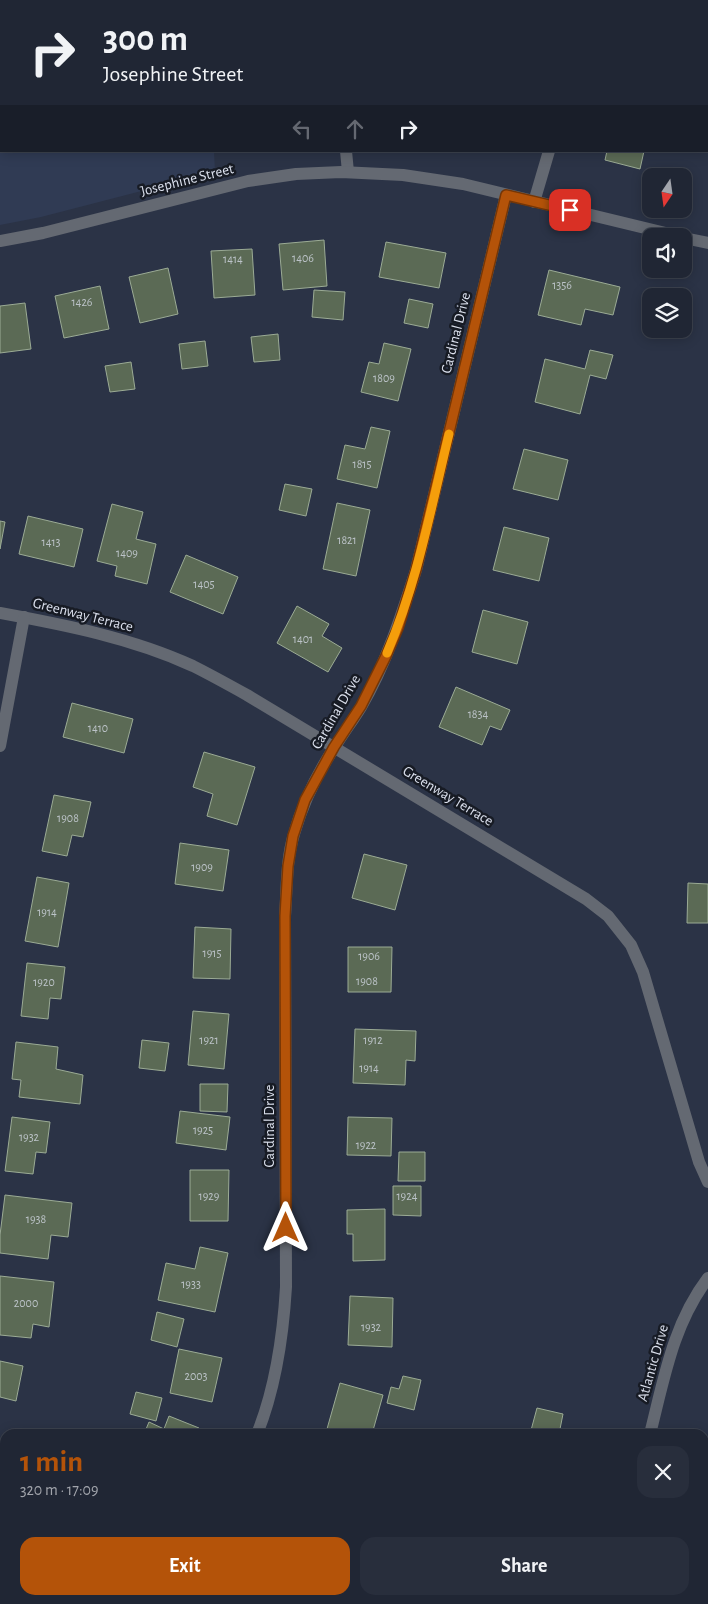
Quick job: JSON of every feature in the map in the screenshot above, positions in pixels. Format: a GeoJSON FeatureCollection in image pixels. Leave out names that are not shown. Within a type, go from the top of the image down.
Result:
{"type":"FeatureCollection","features":[{"type":"Feature","properties":{"kind":"street"},"geometry":{"type":"LineString","coordinates":[[346,152],[348,172]]}},
{"type":"Feature","properties":{"kind":"street"},"geometry":{"type":"LineString","coordinates":[[534,202],[548,152]]}},
{"type":"Feature","properties":{"kind":"street","name":"Josephine Street"},"geometry":{"type":"LineString","coordinates":[[0,241],[43,233],[248,181],[296,174],[348,172],[403,175],[463,184],[644,228]]}},
{"type":"Feature","properties":{"kind":"street","name":"Cardinal Drive"},"geometry":{"type":"LineString","coordinates":[[259,1429],[278,1363],[286,1287],[285,916],[288,866],[293,836],[305,800],[334,747],[361,706],[398,628],[418,560],[506,195]]}},
{"type":"Feature","properties":{"kind":"street"},"geometry":{"type":"LineString","coordinates":[[692,240],[708,244]]}},
{"type":"Feature","properties":{"kind":"street","name":"Greenway Terrace"},"geometry":{"type":"LineString","coordinates":[[0,613],[88,631],[136,645],[192,666],[247,695],[334,747],[586,899],[608,916],[631,945],[643,972],[699,1162],[708,1182]]}},
{"type":"Feature","properties":{"kind":"street"},"geometry":{"type":"LineString","coordinates":[[0,746],[24,618]]}},
{"type":"Feature","properties":{"kind":"street","name":"Atlantic Drive"},"geometry":{"type":"LineString","coordinates":[[651,1429],[674,1340],[685,1315],[708,1278]]}},
{"type":"Feature","properties":{"kind":"shaded area"},"geometry":{"type":"Polygon","coordinates":[[[0,152],[214,152],[215,172],[41,217],[0,225],[0,152]]]}},
{"type":"Feature","properties":{"kind":"building"},"geometry":{"type":"Polygon","coordinates":[[[607,152],[644,152],[640,169],[605,160],[607,152]]]}},
{"type":"Feature","properties":{"kind":"building"},"geometry":{"type":"Polygon","coordinates":[[[324,240],[327,286],[283,290],[279,244],[324,240]]]}},
{"type":"Feature","properties":{"kind":"building"},"geometry":{"type":"Polygon","coordinates":[[[386,242],[446,253],[439,288],[379,277],[386,242]]]}},
{"type":"Feature","properties":{"kind":"building"},"geometry":{"type":"Polygon","coordinates":[[[252,249],[255,295],[214,298],[211,251],[252,249]]]}},
{"type":"Feature","properties":{"kind":"building"},"geometry":{"type":"Polygon","coordinates":[[[168,268],[178,314],[140,323],[129,277],[168,268]]]}},
{"type":"Feature","properties":{"kind":"building"},"geometry":{"type":"Polygon","coordinates":[[[549,270],[620,287],[613,315],[585,309],[581,325],[538,315],[549,270]]]}},
{"type":"Feature","properties":{"kind":"building"},"geometry":{"type":"Polygon","coordinates":[[[100,286],[109,329],[64,338],[55,296],[100,286]]]}},
{"type":"Feature","properties":{"kind":"building"},"geometry":{"type":"Polygon","coordinates":[[[314,290],[345,292],[343,320],[312,317],[314,290]]]}},
{"type":"Feature","properties":{"kind":"building"},"geometry":{"type":"Polygon","coordinates":[[[409,299],[433,304],[428,328],[404,323],[409,299]]]}},
{"type":"Feature","properties":{"kind":"building"},"geometry":{"type":"Polygon","coordinates":[[[25,303],[31,349],[0,353],[0,306],[25,303]]]}},
{"type":"Feature","properties":{"kind":"building"},"geometry":{"type":"Polygon","coordinates":[[[278,334],[280,360],[254,362],[251,337],[278,334]]]}},
{"type":"Feature","properties":{"kind":"building"},"geometry":{"type":"Polygon","coordinates":[[[205,341],[208,366],[182,369],[179,344],[205,341]]]}},
{"type":"Feature","properties":{"kind":"building"},"geometry":{"type":"Polygon","coordinates":[[[384,343],[411,349],[398,401],[361,392],[369,362],[379,364],[384,343]]]}},
{"type":"Feature","properties":{"kind":"building"},"geometry":{"type":"Polygon","coordinates":[[[590,350],[613,355],[606,379],[590,375],[580,414],[535,402],[545,359],[585,369],[590,350]]]}},
{"type":"Feature","properties":{"kind":"building"},"geometry":{"type":"Polygon","coordinates":[[[131,362],[135,389],[110,392],[105,366],[131,362]]]}},
{"type":"Feature","properties":{"kind":"building"},"geometry":{"type":"Polygon","coordinates":[[[371,427],[390,431],[377,488],[337,479],[345,445],[365,449],[371,427]]]}},
{"type":"Feature","properties":{"kind":"building"},"geometry":{"type":"Polygon","coordinates":[[[524,449],[568,460],[558,500],[513,489],[524,449]]]}},
{"type":"Feature","properties":{"kind":"building"},"geometry":{"type":"Polygon","coordinates":[[[285,484],[312,489],[306,516],[279,510],[285,484]]]}},
{"type":"Feature","properties":{"kind":"building"},"geometry":{"type":"Polygon","coordinates":[[[337,503],[370,510],[356,576],[323,569],[337,503]]]}},
{"type":"Feature","properties":{"kind":"building"},"geometry":{"type":"Polygon","coordinates":[[[112,504],[143,512],[136,539],[156,544],[147,584],[115,576],[117,566],[97,561],[112,504]]]}},
{"type":"Feature","properties":{"kind":"building"},"geometry":{"type":"Polygon","coordinates":[[[28,516],[83,529],[74,567],[19,554],[28,516]]]}},
{"type":"Feature","properties":{"kind":"building"},"geometry":{"type":"Polygon","coordinates":[[[0,521],[5,522],[0,549],[0,521]]]}},
{"type":"Feature","properties":{"kind":"building"},"geometry":{"type":"Polygon","coordinates":[[[504,527],[549,538],[539,581],[493,570],[504,527]]]}},
{"type":"Feature","properties":{"kind":"building"},"geometry":{"type":"Polygon","coordinates":[[[186,555],[238,577],[223,614],[170,592],[186,555]]]}},
{"type":"Feature","properties":{"kind":"building"},"geometry":{"type":"Polygon","coordinates":[[[297,606],[329,624],[322,636],[342,648],[328,672],[277,643],[297,606]]]}},
{"type":"Feature","properties":{"kind":"building"},"geometry":{"type":"Polygon","coordinates":[[[483,610],[528,622],[517,664],[472,652],[483,610]]]}},
{"type":"Feature","properties":{"kind":"building"},"geometry":{"type":"Polygon","coordinates":[[[456,687],[510,710],[501,730],[490,726],[482,745],[439,727],[456,687]]]}},
{"type":"Feature","properties":{"kind":"building"},"geometry":{"type":"Polygon","coordinates":[[[72,703],[133,719],[124,753],[63,737],[72,703]]]}},
{"type":"Feature","properties":{"kind":"building"},"geometry":{"type":"Polygon","coordinates":[[[204,752],[255,767],[237,825],[207,816],[213,794],[193,787],[204,752]]]}},
{"type":"Feature","properties":{"kind":"building"},"geometry":{"type":"Polygon","coordinates":[[[54,795],[91,802],[83,837],[72,835],[67,856],[42,851],[54,795]]]}},
{"type":"Feature","properties":{"kind":"building"},"geometry":{"type":"Polygon","coordinates":[[[180,843],[229,850],[223,891],[175,884],[180,843]]]}},
{"type":"Feature","properties":{"kind":"building"},"geometry":{"type":"Polygon","coordinates":[[[364,854],[407,865],[395,910],[352,898],[364,854]]]}},
{"type":"Feature","properties":{"kind":"building"},"geometry":{"type":"Polygon","coordinates":[[[37,877],[69,883],[58,947],[25,941],[37,877]]]}},
{"type":"Feature","properties":{"kind":"building"},"geometry":{"type":"Polygon","coordinates":[[[688,883],[708,884],[708,923],[687,923],[688,883]]]}},
{"type":"Feature","properties":{"kind":"building"},"geometry":{"type":"Polygon","coordinates":[[[195,927],[231,929],[230,979],[193,978],[195,927]]]}},
{"type":"Feature","properties":{"kind":"building"},"geometry":{"type":"Polygon","coordinates":[[[348,947],[392,947],[391,992],[348,992],[348,947]]]}},
{"type":"Feature","properties":{"kind":"building"},"geometry":{"type":"Polygon","coordinates":[[[27,963],[65,967],[61,999],[50,998],[48,1019],[21,1016],[27,963]]]}},
{"type":"Feature","properties":{"kind":"building"},"geometry":{"type":"Polygon","coordinates":[[[193,1011],[229,1014],[224,1069],[188,1065],[193,1011]]]}},
{"type":"Feature","properties":{"kind":"building"},"geometry":{"type":"Polygon","coordinates":[[[355,1029],[416,1031],[415,1061],[406,1060],[405,1085],[353,1083],[355,1029]]]}},
{"type":"Feature","properties":{"kind":"building"},"geometry":{"type":"Polygon","coordinates":[[[142,1040],[169,1043],[165,1071],[139,1068],[142,1040]]]}},
{"type":"Feature","properties":{"kind":"building"},"geometry":{"type":"Polygon","coordinates":[[[16,1042],[58,1047],[56,1069],[83,1075],[80,1104],[19,1097],[21,1080],[12,1079],[16,1042]]]}},
{"type":"Feature","properties":{"kind":"building"},"geometry":{"type":"Polygon","coordinates":[[[200,1084],[228,1084],[227,1112],[200,1111],[200,1084]]]}},
{"type":"Feature","properties":{"kind":"building"},"geometry":{"type":"Polygon","coordinates":[[[180,1111],[230,1117],[226,1150],[176,1143],[180,1111]]]}},
{"type":"Feature","properties":{"kind":"building"},"geometry":{"type":"Polygon","coordinates":[[[12,1117],[50,1122],[46,1153],[36,1152],[33,1174],[5,1171],[12,1117]]]}},
{"type":"Feature","properties":{"kind":"building"},"geometry":{"type":"Polygon","coordinates":[[[348,1117],[392,1118],[391,1156],[347,1155],[348,1117]]]}},
{"type":"Feature","properties":{"kind":"building"},"geometry":{"type":"Polygon","coordinates":[[[399,1152],[425,1152],[425,1181],[398,1181],[399,1152]]]}},
{"type":"Feature","properties":{"kind":"building"},"geometry":{"type":"Polygon","coordinates":[[[190,1170],[229,1170],[228,1221],[190,1221],[190,1170]]]}},
{"type":"Feature","properties":{"kind":"building"},"geometry":{"type":"Polygon","coordinates":[[[393,1186],[421,1186],[421,1216],[393,1215],[393,1186]]]}},
{"type":"Feature","properties":{"kind":"building"},"geometry":{"type":"Polygon","coordinates":[[[5,1195],[72,1203],[68,1237],[51,1235],[48,1259],[0,1253],[0,1235],[5,1195]]]}},
{"type":"Feature","properties":{"kind":"building"},"geometry":{"type":"Polygon","coordinates":[[[385,1209],[385,1260],[353,1261],[353,1234],[347,1234],[347,1210],[385,1209]]]}},
{"type":"Feature","properties":{"kind":"building"},"geometry":{"type":"Polygon","coordinates":[[[200,1247],[228,1253],[215,1312],[158,1300],[166,1263],[195,1269],[200,1247]]]}},
{"type":"Feature","properties":{"kind":"building"},"geometry":{"type":"Polygon","coordinates":[[[0,1276],[54,1282],[49,1327],[33,1324],[31,1338],[0,1335],[0,1276]]]}},
{"type":"Feature","properties":{"kind":"building"},"geometry":{"type":"Polygon","coordinates":[[[350,1296],[393,1298],[392,1347],[348,1345],[350,1296]]]}},
{"type":"Feature","properties":{"kind":"building"},"geometry":{"type":"Polygon","coordinates":[[[157,1312],[184,1319],[177,1347],[151,1340],[157,1312]]]}},
{"type":"Feature","properties":{"kind":"building"},"geometry":{"type":"Polygon","coordinates":[[[179,1349],[222,1358],[212,1402],[170,1393],[179,1349]]]}},
{"type":"Feature","properties":{"kind":"building"},"geometry":{"type":"Polygon","coordinates":[[[0,1361],[23,1366],[16,1401],[0,1397],[0,1361]]]}},
{"type":"Feature","properties":{"kind":"building"},"geometry":{"type":"Polygon","coordinates":[[[403,1376],[421,1380],[414,1410],[387,1403],[391,1387],[399,1389],[403,1376]]]}},
{"type":"Feature","properties":{"kind":"building"},"geometry":{"type":"Polygon","coordinates":[[[340,1383],[383,1395],[373,1429],[327,1429],[340,1383]]]}},
{"type":"Feature","properties":{"kind":"building"},"geometry":{"type":"Polygon","coordinates":[[[136,1392],[162,1398],[156,1421],[130,1414],[136,1392]]]}},
{"type":"Feature","properties":{"kind":"building"},"geometry":{"type":"Polygon","coordinates":[[[537,1408],[563,1414],[560,1429],[531,1429],[537,1408]]]}},
{"type":"Feature","properties":{"kind":"building"},"geometry":{"type":"Polygon","coordinates":[[[169,1416],[199,1428],[199,1429],[164,1429],[169,1416]]]}},
{"type":"Feature","properties":{"kind":"building"},"geometry":{"type":"Polygon","coordinates":[[[149,1422],[164,1429],[146,1429],[149,1422]]]}},
{"type":"Feature","properties":{"kind":"slow traffic"},"geometry":{"type":"LineString","coordinates":[[387,653],[398,628],[416,570],[449,434]]}},
{"type":"Feature","properties":{"kind":"route"},"geometry":{"type":"LineString","coordinates":[[286,1228],[285,916],[288,866],[293,836],[305,800],[334,747],[361,706],[398,628],[416,570],[506,195],[570,210]]}}]}
